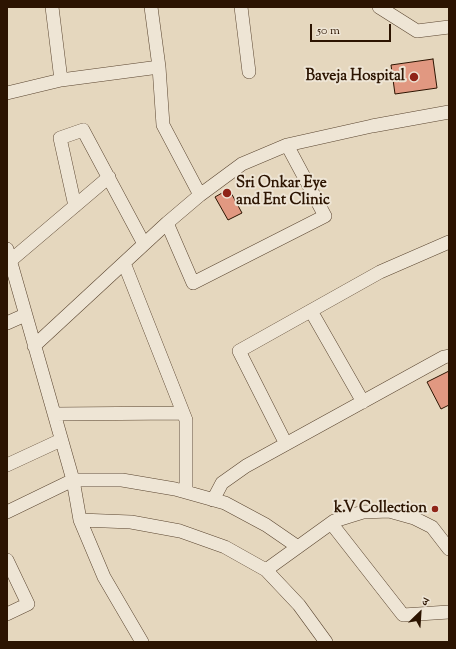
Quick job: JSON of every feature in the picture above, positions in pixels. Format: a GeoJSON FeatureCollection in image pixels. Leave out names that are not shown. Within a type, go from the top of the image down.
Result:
{"type":"FeatureCollection","features":[{"type":"Feature","properties":{"kind":"street"},"geometry":{"type":"LineString","coordinates":[[52,7],[61,80]]}},
{"type":"Feature","properties":{"kind":"street"},"geometry":{"type":"LineString","coordinates":[[151,7],[160,67],[163,125],[200,195]]}},
{"type":"Feature","properties":{"kind":"street"},"geometry":{"type":"LineString","coordinates":[[241,7],[249,72]]}},
{"type":"Feature","properties":{"kind":"street"},"geometry":{"type":"LineString","coordinates":[[379,7],[417,31],[449,27]]}},
{"type":"Feature","properties":{"kind":"street"},"geometry":{"type":"LineString","coordinates":[[7,94],[61,80],[160,67]]}},
{"type":"Feature","properties":{"kind":"street"},"geometry":{"type":"LineString","coordinates":[[34,346],[167,223],[200,195],[242,164],[287,145],[372,126],[449,112]]}},
{"type":"Feature","properties":{"kind":"street"},"geometry":{"type":"LineString","coordinates":[[75,206],[60,138],[84,130],[144,244]]}},
{"type":"Feature","properties":{"kind":"street"},"geometry":{"type":"LineString","coordinates":[[167,223],[193,283],[325,216],[287,145]]}},
{"type":"Feature","properties":{"kind":"street"},"geometry":{"type":"LineString","coordinates":[[109,177],[75,206],[8,255],[73,480],[80,520],[104,577],[139,641]]}},
{"type":"Feature","properties":{"kind":"street"},"geometry":{"type":"LineString","coordinates":[[286,444],[239,351],[380,272],[449,242]]}},
{"type":"Feature","properties":{"kind":"street"},"geometry":{"type":"LineString","coordinates":[[124,263],[186,420],[186,492]]}},
{"type":"Feature","properties":{"kind":"street"},"geometry":{"type":"LineString","coordinates":[[311,311],[363,402]]}},
{"type":"Feature","properties":{"kind":"street"},"geometry":{"type":"LineString","coordinates":[[7,323],[25,315]]}},
{"type":"Feature","properties":{"kind":"street"},"geometry":{"type":"LineString","coordinates":[[213,500],[222,483],[246,466],[444,357],[449,356]]}},
{"type":"Feature","properties":{"kind":"street"},"geometry":{"type":"LineString","coordinates":[[54,414],[183,413]]}},
{"type":"Feature","properties":{"kind":"street"},"geometry":{"type":"LineString","coordinates":[[7,465],[61,440]]}},
{"type":"Feature","properties":{"kind":"street"},"geometry":{"type":"LineString","coordinates":[[7,512],[73,480],[122,480],[175,489],[225,504],[266,525],[298,547]]}},
{"type":"Feature","properties":{"kind":"street"},"geometry":{"type":"LineString","coordinates":[[266,570],[331,524],[363,512],[389,511],[414,518],[432,527],[449,549]]}},
{"type":"Feature","properties":{"kind":"street"},"geometry":{"type":"LineString","coordinates":[[80,520],[130,522],[180,531],[225,547],[266,570],[299,605],[326,642]]}},
{"type":"Feature","properties":{"kind":"street"},"geometry":{"type":"LineString","coordinates":[[331,524],[403,615],[449,612]]}},
{"type":"Feature","properties":{"kind":"street"},"geometry":{"type":"LineString","coordinates":[[7,614],[28,604],[8,564]]}},
{"type":"Feature","properties":{"kind":"building"},"geometry":{"type":"Polygon","coordinates":[[[433,59],[437,88],[395,94],[391,65],[433,59]]]}},
{"type":"Feature","properties":{"kind":"building"},"geometry":{"type":"Polygon","coordinates":[[[229,189],[242,213],[228,220],[215,197],[229,189]]]}},
{"type":"Feature","properties":{"kind":"building"},"geometry":{"type":"Polygon","coordinates":[[[449,371],[449,405],[441,409],[427,382],[449,371]]]}},
{"type":"Feature","properties":{"kind":"place","name":"Baveja Hospital"},"geometry":{"type":"Point","coordinates":[414,77]}},
{"type":"Feature","properties":{"kind":"place","name":"Sri Onkar Eye and Ent Clinic"},"geometry":{"type":"Point","coordinates":[227,193]}},
{"type":"Feature","properties":{"kind":"place","name":"k.V Collection"},"geometry":{"type":"Point","coordinates":[435,509]}}]}
